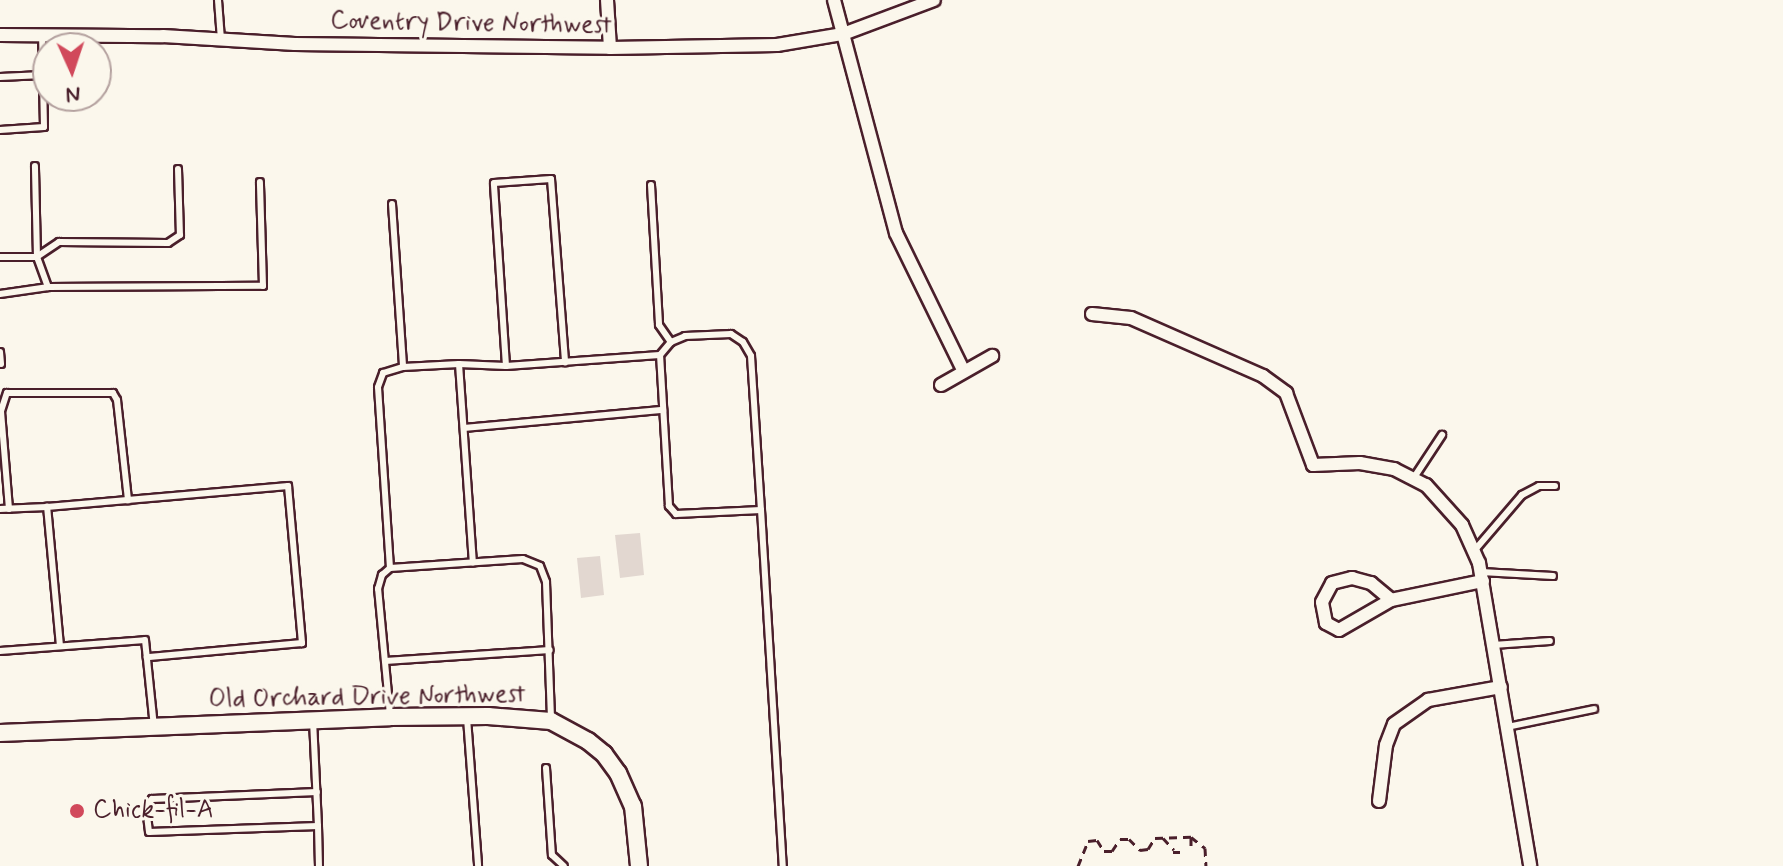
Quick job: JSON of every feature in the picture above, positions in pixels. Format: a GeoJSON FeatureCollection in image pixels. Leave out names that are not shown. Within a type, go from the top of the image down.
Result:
{"type":"FeatureCollection","features":[{"type":"Feature","properties":{"kind":"street"},"geometry":{"type":"LineString","coordinates":[[607,0],[610,48]]}},
{"type":"Feature","properties":{"kind":"street"},"geometry":{"type":"LineString","coordinates":[[834,0],[896,233],[963,370]]}},
{"type":"Feature","properties":{"kind":"street","name":"Coventry Drive Northwest"},"geometry":{"type":"LineString","coordinates":[[112,36],[295,44],[610,48],[777,45],[843,34],[934,0]]}},
{"type":"Feature","properties":{"kind":"street","name":"Coventry Drive Northwest"},"geometry":{"type":"LineString","coordinates":[[0,35],[32,34]]}},
{"type":"Feature","properties":{"kind":"street"},"geometry":{"type":"LineString","coordinates":[[1092,314],[1131,318],[1276,383],[1286,393],[1313,465],[1360,463],[1394,469],[1426,485],[1462,525],[1482,577],[1530,866]]}},
{"type":"Feature","properties":{"kind":"street"},"geometry":{"type":"LineString","coordinates":[[941,385],[992,356]]}},
{"type":"Feature","properties":{"kind":"street"},"geometry":{"type":"LineString","coordinates":[[1391,600],[1371,583],[1352,578],[1332,583],[1322,602],[1326,623],[1339,630],[1391,600],[1482,577]]}},
{"type":"Feature","properties":{"kind":"street"},"geometry":{"type":"LineString","coordinates":[[1379,801],[1386,745],[1394,724],[1428,700],[1501,687]]}},
{"type":"Feature","properties":{"kind":"street","name":"Old Orchard Drive Northwest"},"geometry":{"type":"LineString","coordinates":[[0,733],[390,717],[466,716],[551,721],[588,741],[604,754],[618,773],[633,806],[638,866]]}},
{"type":"Feature","properties":{"kind":"lane"},"geometry":{"type":"LineString","coordinates":[[218,0],[221,40]]}},
{"type":"Feature","properties":{"kind":"lane"},"geometry":{"type":"LineString","coordinates":[[0,77],[32,76]]}},
{"type":"Feature","properties":{"kind":"lane"},"geometry":{"type":"LineString","coordinates":[[0,130],[44,127],[44,112]]}},
{"type":"Feature","properties":{"kind":"lane"},"geometry":{"type":"LineString","coordinates":[[35,166],[37,257],[48,287]]}},
{"type":"Feature","properties":{"kind":"lane"},"geometry":{"type":"LineString","coordinates":[[0,257],[37,257],[59,242],[168,243],[180,235],[178,169]]}},
{"type":"Feature","properties":{"kind":"lane"},"geometry":{"type":"LineString","coordinates":[[506,366],[494,183],[551,179],[565,362]]}},
{"type":"Feature","properties":{"kind":"lane"},"geometry":{"type":"LineString","coordinates":[[0,294],[48,287],[263,286],[260,182]]}},
{"type":"Feature","properties":{"kind":"lane"},"geometry":{"type":"LineString","coordinates":[[651,185],[659,325],[671,342]]}},
{"type":"Feature","properties":{"kind":"lane"},"geometry":{"type":"LineString","coordinates":[[392,204],[403,367]]}},
{"type":"Feature","properties":{"kind":"lane"},"geometry":{"type":"LineString","coordinates":[[761,510],[676,514],[669,506],[660,355],[671,342],[685,336],[731,334],[743,342],[751,356],[761,510],[783,866]]}},
{"type":"Feature","properties":{"kind":"lane"},"geometry":{"type":"LineString","coordinates":[[0,352],[1,364]]}},
{"type":"Feature","properties":{"kind":"lane"},"geometry":{"type":"LineString","coordinates":[[390,568],[378,387],[383,373],[403,367],[459,364],[506,366],[660,355]]}},
{"type":"Feature","properties":{"kind":"lane"},"geometry":{"type":"LineString","coordinates":[[459,364],[473,563]]}},
{"type":"Feature","properties":{"kind":"lane"},"geometry":{"type":"LineString","coordinates":[[9,509],[1,411],[7,393],[113,393],[117,400],[128,500]]}},
{"type":"Feature","properties":{"kind":"lane"},"geometry":{"type":"LineString","coordinates":[[464,428],[663,410]]}},
{"type":"Feature","properties":{"kind":"lane"},"geometry":{"type":"LineString","coordinates":[[1413,479],[1442,435]]}},
{"type":"Feature","properties":{"kind":"lane"},"geometry":{"type":"LineString","coordinates":[[0,509],[288,486],[302,643],[147,657]]}},
{"type":"Feature","properties":{"kind":"lane"},"geometry":{"type":"LineString","coordinates":[[1474,551],[1522,495],[1539,486],[1555,486]]}},
{"type":"Feature","properties":{"kind":"lane"},"geometry":{"type":"LineString","coordinates":[[47,507],[60,646]]}},
{"type":"Feature","properties":{"kind":"lane"},"geometry":{"type":"LineString","coordinates":[[390,717],[378,589],[382,575],[390,568],[523,559],[540,566],[546,582],[551,721]]}},
{"type":"Feature","properties":{"kind":"lane"},"geometry":{"type":"LineString","coordinates":[[1482,577],[1553,576]]}},
{"type":"Feature","properties":{"kind":"lane"},"geometry":{"type":"LineString","coordinates":[[0,651],[145,640],[154,727]]}},
{"type":"Feature","properties":{"kind":"lane"},"geometry":{"type":"LineString","coordinates":[[1493,645],[1550,641]]}},
{"type":"Feature","properties":{"kind":"lane"},"geometry":{"type":"LineString","coordinates":[[385,661],[550,650]]}},
{"type":"Feature","properties":{"kind":"lane"},"geometry":{"type":"LineString","coordinates":[[1507,727],[1594,709]]}},
{"type":"Feature","properties":{"kind":"lane"},"geometry":{"type":"LineString","coordinates":[[466,716],[478,866]]}},
{"type":"Feature","properties":{"kind":"lane"},"geometry":{"type":"LineString","coordinates":[[313,720],[319,866]]}},
{"type":"Feature","properties":{"kind":"lane"},"geometry":{"type":"LineString","coordinates":[[546,768],[552,855],[564,866]]}},
{"type":"Feature","properties":{"kind":"lane"},"geometry":{"type":"LineString","coordinates":[[317,792],[152,799],[146,807],[149,832],[318,826]]}},
{"type":"Feature","properties":{"kind":"path"},"geometry":{"type":"LineString","coordinates":[[1191,837],[1191,851]]}},
{"type":"Feature","properties":{"kind":"path"},"geometry":{"type":"LineString","coordinates":[[1078,866],[1088,841],[1097,840],[1104,851],[1112,851],[1120,839],[1129,839],[1140,850],[1148,849],[1155,838],[1191,837],[1203,845],[1206,866]]}},
{"type":"Feature","properties":{"kind":"path"},"geometry":{"type":"LineString","coordinates":[[1163,838],[1173,851],[1180,852]]}},
{"type":"Feature","properties":{"kind":"shaded area"},"geometry":{"type":"Polygon","coordinates":[[[640,533],[644,575],[620,578],[615,535],[640,533]]]}},
{"type":"Feature","properties":{"kind":"shaded area"},"geometry":{"type":"Polygon","coordinates":[[[600,556],[604,595],[581,598],[577,558],[600,556]]]}},
{"type":"Feature","properties":{"kind":"place","name":"Chick-fil-A"},"geometry":{"type":"Point","coordinates":[77,811]}}]}
